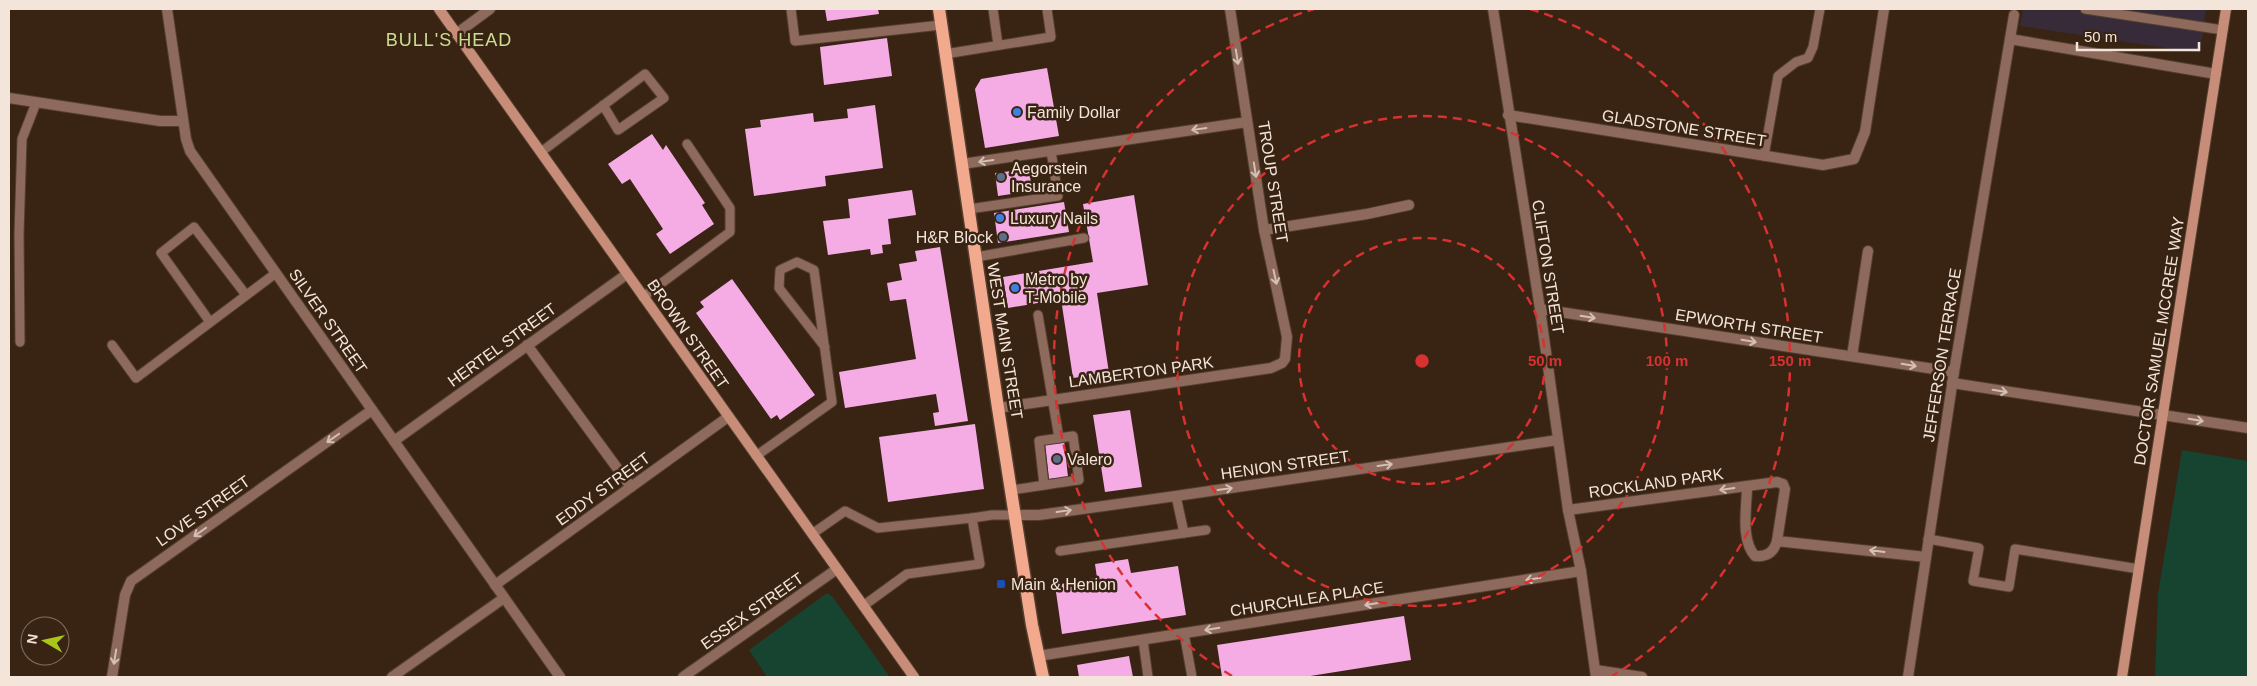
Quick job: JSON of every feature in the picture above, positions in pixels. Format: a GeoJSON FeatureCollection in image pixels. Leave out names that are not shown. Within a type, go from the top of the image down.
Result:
{"type":"FeatureCollection","features":[{"type":"Feature","properties":{"kind":"main road","name":"BROWN STREET"},"geometry":{"type":"LineString","coordinates":[[439,9],[914,677]]}},
{"type":"Feature","properties":{"kind":"main road","name":"WEST MAIN STREET"},"geometry":{"type":"LineString","coordinates":[[939,9],[998,408],[1042,677]]}},
{"type":"Feature","properties":{"kind":"main road","name":"DOCTOR SAMUEL MCCREE WAY"},"geometry":{"type":"LineString","coordinates":[[2122,677],[2226,9]]}},
{"type":"Feature","properties":{"kind":"street","name":"SILVER STREET"},"geometry":{"type":"LineString","coordinates":[[168,9],[186,143],[190,151],[560,677]]}},
{"type":"Feature","properties":{"kind":"street"},"geometry":{"type":"LineString","coordinates":[[456,34],[490,9]]}},
{"type":"Feature","properties":{"kind":"street","name":"TROUP STREET"},"geometry":{"type":"LineString","coordinates":[[1230,9],[1264,230],[1287,337],[1286,359]]}},
{"type":"Feature","properties":{"kind":"street","name":"CLIFTON STREET"},"geometry":{"type":"LineString","coordinates":[[1493,9],[1508,115],[1540,309],[1568,510],[1581,571],[1595,674]]}},
{"type":"Feature","properties":{"kind":"street","name":"GLADSTONE STREET"},"geometry":{"type":"LineString","coordinates":[[1508,115],[1823,165],[1854,159],[1865,132],[1884,9]]}},
{"type":"Feature","properties":{"kind":"street","name":"JEFFERSON TERRACE"},"geometry":{"type":"LineString","coordinates":[[1908,677],[1952,383],[2015,11]]}},
{"type":"Feature","properties":{"kind":"street"},"geometry":{"type":"LineString","coordinates":[[2010,39],[2216,74]]}},
{"type":"Feature","properties":{"kind":"street"},"geometry":{"type":"LineString","coordinates":[[9,98],[160,122],[183,121]]}},
{"type":"Feature","properties":{"kind":"street"},"geometry":{"type":"LineString","coordinates":[[962,164],[1247,122]]}},
{"type":"Feature","properties":{"kind":"street"},"geometry":{"type":"LineString","coordinates":[[1264,230],[1367,214],[1409,205]]}},
{"type":"Feature","properties":{"kind":"street"},"geometry":{"type":"LineString","coordinates":[[1852,356],[1868,251]]}},
{"type":"Feature","properties":{"kind":"street","name":"HERTEL STREET"},"geometry":{"type":"LineString","coordinates":[[394,440],[627,274]]}},
{"type":"Feature","properties":{"kind":"street","name":"EPWORTH STREET"},"geometry":{"type":"LineString","coordinates":[[1540,309],[1954,372]]}},
{"type":"Feature","properties":{"kind":"street"},"geometry":{"type":"LineString","coordinates":[[527,345],[631,487]]}},
{"type":"Feature","properties":{"kind":"street","name":"LAMBERTON PARK"},"geometry":{"type":"LineString","coordinates":[[998,408],[1270,368],[1282,363],[1286,359]]}},
{"type":"Feature","properties":{"kind":"street"},"geometry":{"type":"LineString","coordinates":[[1952,383],[2248,428]]}},
{"type":"Feature","properties":{"kind":"street","name":"LOVE STREET"},"geometry":{"type":"LineString","coordinates":[[112,677],[125,595],[131,581],[372,410]]}},
{"type":"Feature","properties":{"kind":"street","name":"EDDY STREET"},"geometry":{"type":"LineString","coordinates":[[495,585],[728,417]]}},
{"type":"Feature","properties":{"kind":"street","name":"HENION STREET"},"geometry":{"type":"LineString","coordinates":[[1015,515],[1038,515],[1176,496],[1558,440]]}},
{"type":"Feature","properties":{"kind":"street","name":"ROCKLAND PARK"},"geometry":{"type":"LineString","coordinates":[[1568,510],[1777,482],[1783,484],[1785,488],[1777,541],[1775,548],[1762,556],[1755,556],[1749,549],[1746,524],[1748,486]]}},
{"type":"Feature","properties":{"kind":"street"},"geometry":{"type":"LineString","coordinates":[[1777,541],[1926,557]]}},
{"type":"Feature","properties":{"kind":"street","name":"ESSEX STREET"},"geometry":{"type":"LineString","coordinates":[[683,677],[837,569]]}},
{"type":"Feature","properties":{"kind":"street","name":"CHURCHLEA PLACE"},"geometry":{"type":"LineString","coordinates":[[1038,656],[1581,571]]}},
{"type":"Feature","properties":{"kind":"street"},"geometry":{"type":"LineString","coordinates":[[392,677],[504,598]]}},
{"type":"Feature","properties":{"kind":"street"},"geometry":{"type":"LineString","coordinates":[[1595,674],[1642,677]]}},
{"type":"Feature","properties":{"kind":"lane"},"geometry":{"type":"LineString","coordinates":[[791,9],[795,41],[941,25]]}},
{"type":"Feature","properties":{"kind":"lane"},"geometry":{"type":"LineString","coordinates":[[993,9],[998,44]]}},
{"type":"Feature","properties":{"kind":"lane"},"geometry":{"type":"LineString","coordinates":[[945,54],[1051,37],[1048,9]]}},
{"type":"Feature","properties":{"kind":"lane"},"geometry":{"type":"LineString","coordinates":[[1764,156],[1778,76],[1796,62],[1808,58],[1813,47],[1820,9]]}},
{"type":"Feature","properties":{"kind":"lane"},"geometry":{"type":"LineString","coordinates":[[2085,9],[2223,30]]}},
{"type":"Feature","properties":{"kind":"lane"},"geometry":{"type":"LineString","coordinates":[[541,152],[603,105],[645,74],[664,98],[618,130],[603,105]]}},
{"type":"Feature","properties":{"kind":"lane"},"geometry":{"type":"LineString","coordinates":[[20,342],[19,234],[22,139],[36,102]]}},
{"type":"Feature","properties":{"kind":"lane"},"geometry":{"type":"LineString","coordinates":[[643,297],[730,232],[730,208],[687,144]]}},
{"type":"Feature","properties":{"kind":"lane"},"geometry":{"type":"LineString","coordinates":[[969,210],[1058,196],[1051,151]]}},
{"type":"Feature","properties":{"kind":"lane"},"geometry":{"type":"LineString","coordinates":[[210,322],[161,252],[194,227],[246,295]]}},
{"type":"Feature","properties":{"kind":"lane"},"geometry":{"type":"LineString","coordinates":[[976,257],[1084,238]]}},
{"type":"Feature","properties":{"kind":"lane"},"geometry":{"type":"LineString","coordinates":[[756,456],[832,402],[825,347],[814,270],[797,262],[780,270],[779,288],[825,347]]}},
{"type":"Feature","properties":{"kind":"lane"},"geometry":{"type":"LineString","coordinates":[[112,345],[136,378],[276,273]]}},
{"type":"Feature","properties":{"kind":"lane"},"geometry":{"type":"LineString","coordinates":[[1038,316],[1059,438]]}},
{"type":"Feature","properties":{"kind":"lane"},"geometry":{"type":"LineString","coordinates":[[1011,490],[1079,480],[1073,436],[1039,441],[1044,485]]}},
{"type":"Feature","properties":{"kind":"lane"},"geometry":{"type":"LineString","coordinates":[[1176,496],[1184,533]]}},
{"type":"Feature","properties":{"kind":"lane"},"geometry":{"type":"LineString","coordinates":[[812,534],[845,511],[878,528],[992,515],[1015,515]]}},
{"type":"Feature","properties":{"kind":"lane"},"geometry":{"type":"LineString","coordinates":[[863,606],[907,574],[980,564],[972,518]]}},
{"type":"Feature","properties":{"kind":"lane"},"geometry":{"type":"LineString","coordinates":[[1060,551],[1206,530]]}},
{"type":"Feature","properties":{"kind":"lane"},"geometry":{"type":"LineString","coordinates":[[1928,539],[1979,548],[1973,582],[2009,587],[2016,549],[2139,569]]}},
{"type":"Feature","properties":{"kind":"lane"},"geometry":{"type":"LineString","coordinates":[[1184,633],[1192,677]]}},
{"type":"Feature","properties":{"kind":"lane"},"geometry":{"type":"LineString","coordinates":[[1143,640],[1148,677]]}},
{"type":"Feature","properties":{"kind":"shaded area"},"geometry":{"type":"Polygon","coordinates":[[[2023,9],[2206,9],[2200,53],[2020,26],[2023,9]]]}},
{"type":"Feature","properties":{"kind":"green space"},"geometry":{"type":"Polygon","coordinates":[[[2182,450],[2248,461],[2248,677],[2155,677],[2158,594],[2182,450]]]}},
{"type":"Feature","properties":{"kind":"green space"},"geometry":{"type":"Polygon","coordinates":[[[827,593],[832,596],[890,677],[767,677],[749,650],[827,593]]]}},
{"type":"Feature","properties":{"kind":"building"},"geometry":{"type":"Polygon","coordinates":[[[825,9],[878,9],[879,14],[827,21],[825,9]]]}},
{"type":"Feature","properties":{"kind":"building"},"geometry":{"type":"Polygon","coordinates":[[[887,38],[892,76],[824,85],[820,47],[887,38]]]}},
{"type":"Feature","properties":{"kind":"building","name":"Family Dollar"},"geometry":{"type":"Polygon","coordinates":[[[1047,68],[1059,136],[985,148],[975,89],[981,79],[1047,68]]]}},
{"type":"Feature","properties":{"kind":"building"},"geometry":{"type":"Polygon","coordinates":[[[875,105],[883,168],[825,176],[826,186],[754,196],[745,129],[761,127],[760,120],[813,113],[814,122],[848,118],[847,109],[875,105]]]}},
{"type":"Feature","properties":{"kind":"building"},"geometry":{"type":"Polygon","coordinates":[[[652,134],[663,150],[666,145],[705,203],[702,205],[714,224],[670,254],[656,234],[663,229],[630,179],[622,184],[608,164],[652,134]]]}},
{"type":"Feature","properties":{"kind":"building"},"geometry":{"type":"Polygon","coordinates":[[[1029,169],[1032,191],[998,196],[995,173],[1029,169]]]}},
{"type":"Feature","properties":{"kind":"building"},"geometry":{"type":"Polygon","coordinates":[[[912,190],[916,215],[888,219],[891,244],[882,245],[883,253],[871,255],[870,249],[828,255],[823,221],[850,218],[848,199],[912,190]]]}},
{"type":"Feature","properties":{"kind":"building"},"geometry":{"type":"Polygon","coordinates":[[[1134,195],[1148,285],[1097,293],[1109,373],[1073,378],[1061,299],[1008,308],[1003,277],[1093,262],[1083,204],[1134,195]]]}},
{"type":"Feature","properties":{"kind":"building"},"geometry":{"type":"Polygon","coordinates":[[[1064,202],[1069,232],[998,243],[994,213],[1064,202]]]}},
{"type":"Feature","properties":{"kind":"building"},"geometry":{"type":"Polygon","coordinates":[[[940,247],[968,421],[935,426],[933,413],[939,412],[936,394],[845,408],[839,372],[916,359],[906,299],[890,301],[887,283],[902,280],[899,264],[917,261],[915,251],[940,247]]]}},
{"type":"Feature","properties":{"kind":"building"},"geometry":{"type":"Polygon","coordinates":[[[732,279],[815,395],[780,420],[777,415],[771,419],[696,313],[704,307],[700,302],[732,279]]]}},
{"type":"Feature","properties":{"kind":"building"},"geometry":{"type":"Polygon","coordinates":[[[1130,410],[1142,487],[1105,492],[1093,415],[1130,410]]]}},
{"type":"Feature","properties":{"kind":"building"},"geometry":{"type":"Polygon","coordinates":[[[975,424],[984,489],[888,502],[879,437],[975,424]]]}},
{"type":"Feature","properties":{"kind":"building","name":"Valero"},"geometry":{"type":"Polygon","coordinates":[[[1064,440],[1068,477],[1049,479],[1045,442],[1064,440]]]}},
{"type":"Feature","properties":{"kind":"building"},"geometry":{"type":"Polygon","coordinates":[[[1128,559],[1131,573],[1178,566],[1186,615],[1062,634],[1055,585],[1097,578],[1095,564],[1128,559]]]}},
{"type":"Feature","properties":{"kind":"building"},"geometry":{"type":"Polygon","coordinates":[[[1404,616],[1411,660],[1304,677],[1222,677],[1217,645],[1404,616]]]}},
{"type":"Feature","properties":{"kind":"building"},"geometry":{"type":"Polygon","coordinates":[[[1129,656],[1133,677],[1079,677],[1077,665],[1129,656]]]}},
{"type":"Feature","properties":{"kind":"place","name":"Family Dollar"},"geometry":{"type":"Point","coordinates":[1017,112]}},
{"type":"Feature","properties":{"kind":"place","name":"Aegorstein Insurance"},"geometry":{"type":"Point","coordinates":[1001,177]}},
{"type":"Feature","properties":{"kind":"place","name":"Luxury Nails"},"geometry":{"type":"Point","coordinates":[1000,218]}},
{"type":"Feature","properties":{"kind":"place","name":"H&R Block"},"geometry":{"type":"Point","coordinates":[1003,237]}},
{"type":"Feature","properties":{"kind":"place","name":"Metro by T-Mobile"},"geometry":{"type":"Point","coordinates":[1015,288]}},
{"type":"Feature","properties":{"kind":"place","name":"Valero"},"geometry":{"type":"Point","coordinates":[1057,459]}},
{"type":"Feature","properties":{"kind":"place","name":"Main & Henion"},"geometry":{"type":"Point","coordinates":[1001,584]}},
{"type":"Feature","properties":{"kind":"district","name":"BULL'S HEAD"},"geometry":{"type":"Point","coordinates":[449,40]}}]}
